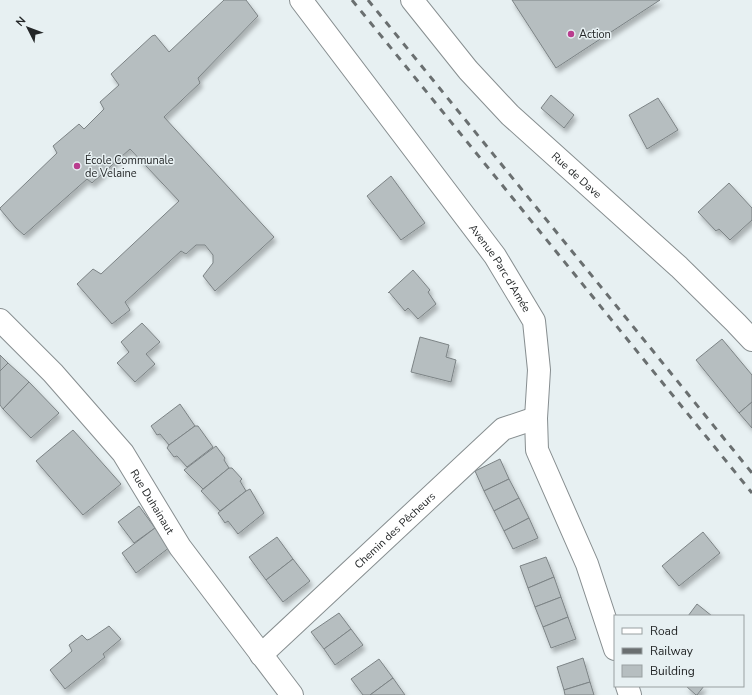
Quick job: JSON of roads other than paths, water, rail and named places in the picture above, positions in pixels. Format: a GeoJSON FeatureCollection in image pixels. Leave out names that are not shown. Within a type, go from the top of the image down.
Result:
{"type":"FeatureCollection","features":[{"type":"Feature","properties":{"kind":"street","name":"Avenue Parc d'Amée"},"geometry":{"type":"LineString","coordinates":[[301,0],[495,256],[534,321],[539,370],[536,418],[537,450],[587,564],[614,646]]}},
{"type":"Feature","properties":{"kind":"street","name":"Rue de Dave"},"geometry":{"type":"LineString","coordinates":[[412,0],[468,70],[510,115],[679,267],[752,340]]}},
{"type":"Feature","properties":{"kind":"street","name":"Rue Duhainaut"},"geometry":{"type":"LineString","coordinates":[[0,320],[53,373],[123,453],[180,546],[292,695]]}},
{"type":"Feature","properties":{"kind":"street","name":"Chemin des Pêcheurs"},"geometry":{"type":"LineString","coordinates":[[261,655],[503,429],[536,418]]}},
{"type":"Feature","properties":{"kind":"railway"},"geometry":{"type":"LineString","coordinates":[[352,0],[752,493]]}},
{"type":"Feature","properties":{"kind":"railway"},"geometry":{"type":"LineString","coordinates":[[368,0],[752,473]]}},
{"type":"Feature","properties":{"kind":"place","name":"Action"},"geometry":{"type":"Point","coordinates":[571,34]}},
{"type":"Feature","properties":{"kind":"place","name":"École Communale de Velaine"},"geometry":{"type":"Point","coordinates":[77,166]}}]}
